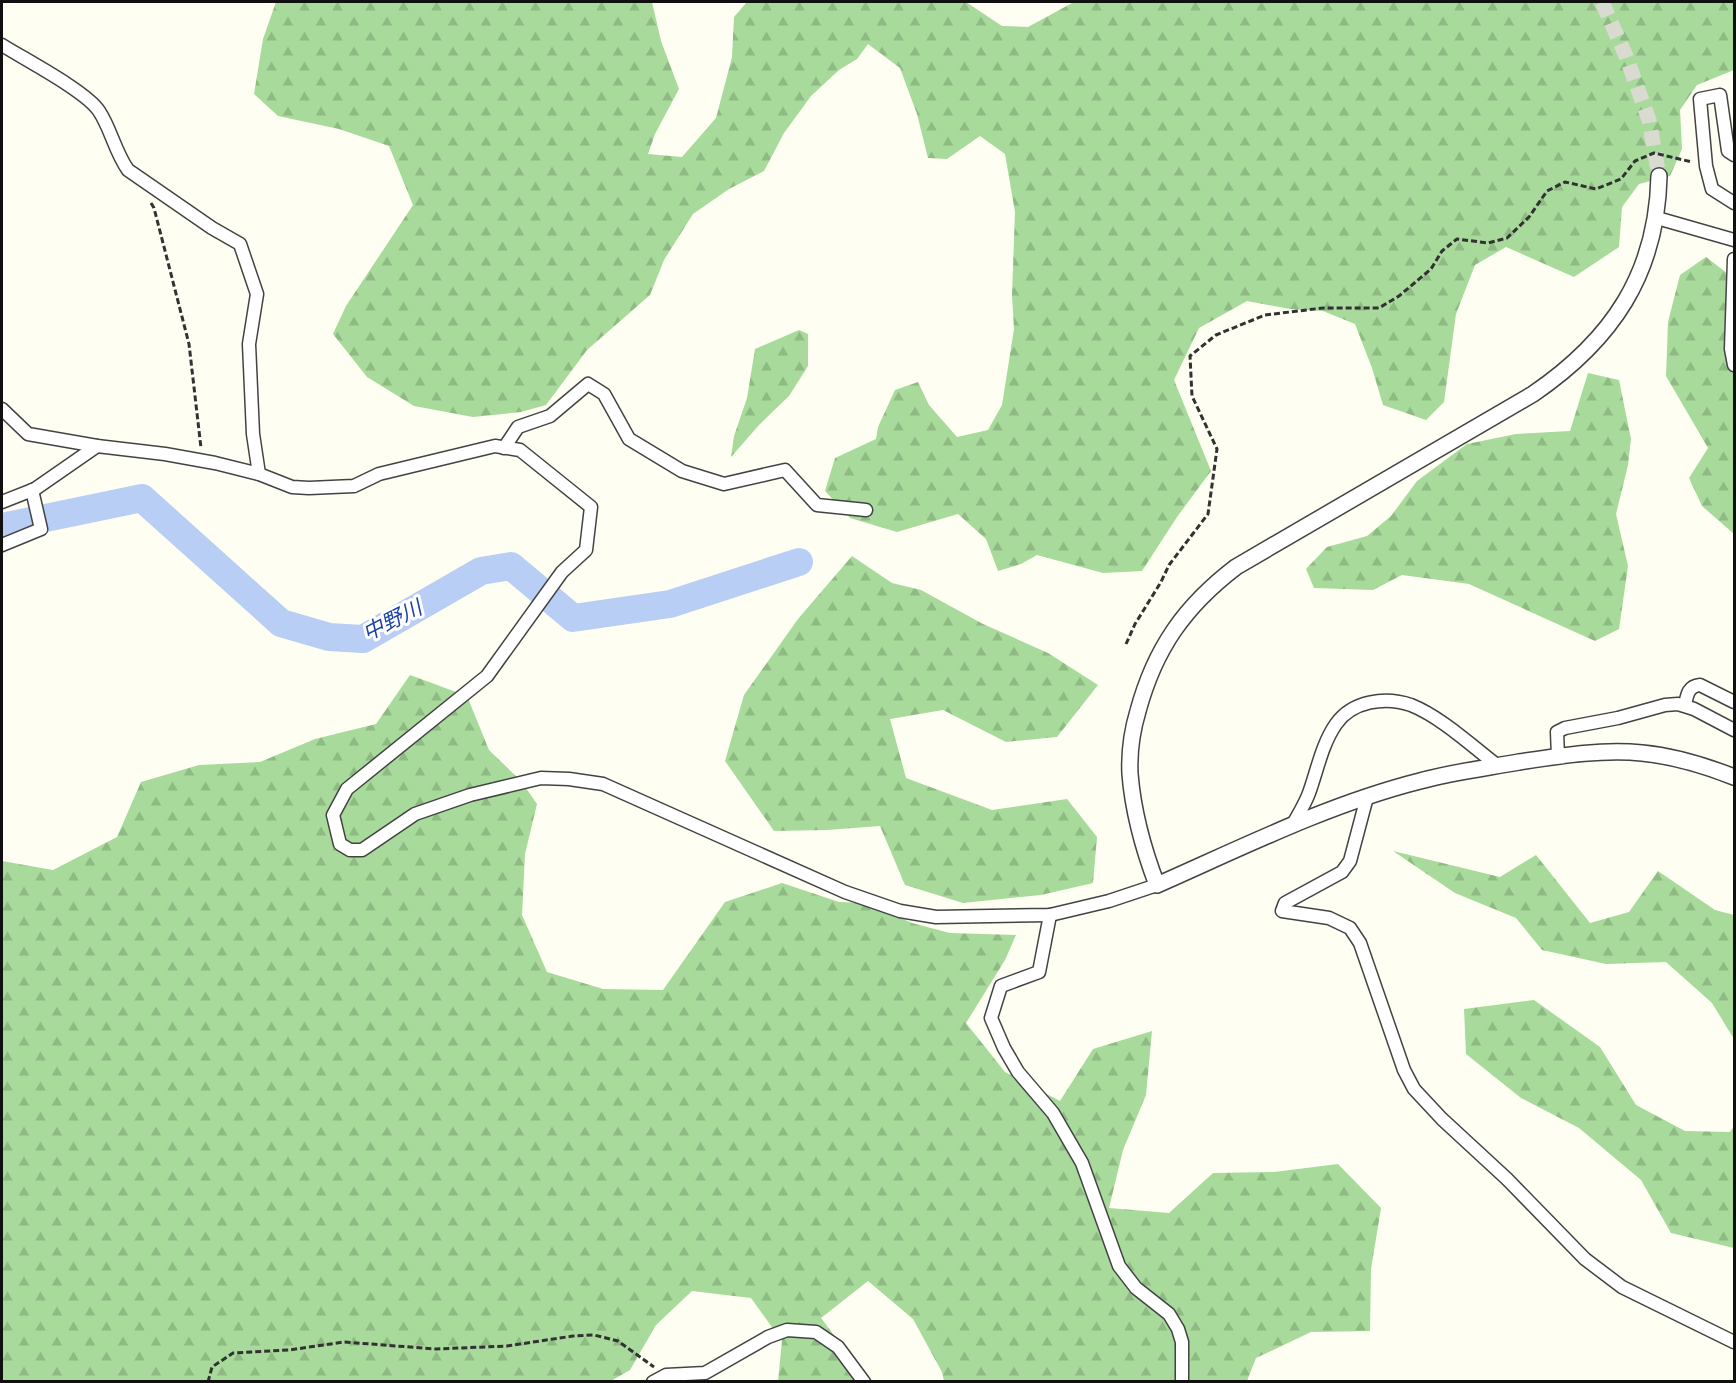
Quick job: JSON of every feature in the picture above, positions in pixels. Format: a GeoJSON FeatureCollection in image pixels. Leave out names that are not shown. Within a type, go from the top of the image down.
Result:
{"type":"FeatureCollection","features":[{"type":"Feature","properties":{"kind":"street"},"geometry":{"type":"LineString","coordinates":[[2,45],[80,93],[98,110],[128,170],[212,228],[240,244],[257,294],[249,344],[253,434],[258,474]]}},
{"type":"Feature","properties":{"kind":"street"},"geometry":{"type":"LineString","coordinates":[[1734,155],[1728,151],[1720,95],[1700,99],[1706,166],[1712,189],[1734,203]]}},
{"type":"Feature","properties":{"kind":"street"},"geometry":{"type":"LineString","coordinates":[[1157,885],[1150,867],[1134,803],[1130,753],[1134,726],[1143,693],[1167,638],[1186,612],[1212,585],[1265,548],[1533,394],[1561,375],[1582,356],[1621,307],[1644,264],[1656,218],[1659,176]]}},
{"type":"Feature","properties":{"kind":"street"},"geometry":{"type":"LineString","coordinates":[[1656,218],[1734,240]]}},
{"type":"Feature","properties":{"kind":"street"},"geometry":{"type":"LineString","coordinates":[[1734,259],[1731,349],[1734,365]]}},
{"type":"Feature","properties":{"kind":"street"},"geometry":{"type":"LineString","coordinates":[[504,448],[518,427],[550,416],[588,384],[604,394],[629,439],[682,471],[724,484],[785,471],[818,505],[866,510]]}},
{"type":"Feature","properties":{"kind":"street"},"geometry":{"type":"LineString","coordinates":[[2,409],[28,434],[97,447],[165,454],[203,461],[258,474],[292,487],[354,486],[379,474],[495,446],[520,450],[591,507],[586,550],[562,572],[488,676],[347,789],[333,815],[340,844],[350,850],[362,850],[415,814],[470,795],[541,778],[570,779],[603,784],[845,892],[900,910],[936,916],[1050,915],[1109,901],[1157,885],[1292,826],[1367,797],[1420,781],[1558,756],[1604,752],[1642,753],[1705,767],[1734,777]]}},
{"type":"Feature","properties":{"kind":"street"},"geometry":{"type":"LineString","coordinates":[[2,502],[32,490],[97,447]]}},
{"type":"Feature","properties":{"kind":"street"},"geometry":{"type":"LineString","coordinates":[[2,545],[41,529],[32,490]]}},
{"type":"Feature","properties":{"kind":"street"},"geometry":{"type":"LineString","coordinates":[[1685,705],[1689,691],[1700,685],[1734,702]]}},
{"type":"Feature","properties":{"kind":"street"},"geometry":{"type":"LineString","coordinates":[[1292,826],[1308,796],[1323,752],[1336,725],[1345,714],[1362,703],[1378,701],[1409,705],[1427,713],[1498,766]]}},
{"type":"Feature","properties":{"kind":"street"},"geometry":{"type":"LineString","coordinates":[[1558,756],[1557,732],[1565,728],[1618,718],[1665,705],[1685,705],[1734,730]]}},
{"type":"Feature","properties":{"kind":"street"},"geometry":{"type":"LineString","coordinates":[[1367,797],[1350,861],[1342,872],[1285,903],[1282,911],[1329,918],[1350,928],[1360,943],[1404,1070],[1414,1089],[1585,1259],[1622,1287],[1734,1342]]}},
{"type":"Feature","properties":{"kind":"street"},"geometry":{"type":"LineString","coordinates":[[1050,915],[1039,972],[1001,986],[991,1018],[1018,1072],[1053,1113],[1082,1163],[1119,1266],[1136,1288],[1169,1314],[1178,1329],[1182,1342],[1182,1382]]}},
{"type":"Feature","properties":{"kind":"street"},"geometry":{"type":"LineString","coordinates":[[653,1382],[666,1375],[705,1373],[768,1337],[787,1330],[816,1332],[838,1347],[864,1382]]}},
{"type":"Feature","properties":{"kind":"path"},"geometry":{"type":"LineString","coordinates":[[1126,644],[1169,565],[1208,514],[1217,449],[1192,396],[1190,356],[1216,335],[1265,315],[1323,308],[1379,308],[1399,296],[1431,269],[1442,251],[1457,239],[1488,243],[1506,238],[1529,218],[1547,191],[1565,182],[1596,189],[1621,178],[1635,161],[1654,153],[1706,166]]}},
{"type":"Feature","properties":{"kind":"path"},"geometry":{"type":"LineString","coordinates":[[148,200],[154,208],[189,344],[203,461]]}},
{"type":"Feature","properties":{"kind":"path"},"geometry":{"type":"LineString","coordinates":[[208,1382],[212,1367],[233,1353],[289,1350],[344,1341],[436,1349],[507,1346],[594,1335],[618,1341],[666,1375]]}},
{"type":"Feature","properties":{"kind":"green space"},"geometry":{"type":"Polygon","coordinates":[[[276,2],[652,2],[661,41],[679,89],[655,134],[648,154],[682,157],[716,118],[732,57],[734,17],[747,2],[966,2],[1002,26],[1028,27],[1074,2],[1734,2],[1734,70],[1697,85],[1680,110],[1682,149],[1670,176],[1639,184],[1622,207],[1619,247],[1574,277],[1506,247],[1475,265],[1456,314],[1444,402],[1426,420],[1383,405],[1355,324],[1323,311],[1290,309],[1247,301],[1199,328],[1174,380],[1211,471],[1177,517],[1142,571],[1103,573],[1037,555],[1021,564],[998,571],[986,539],[958,514],[897,532],[850,518],[825,491],[835,458],[876,439],[878,427],[895,390],[918,382],[929,405],[957,437],[988,430],[1002,405],[1014,329],[1012,295],[1015,212],[1005,154],[980,136],[947,159],[928,158],[917,114],[900,68],[868,44],[857,59],[839,70],[811,96],[784,133],[764,171],[729,189],[693,214],[664,260],[650,295],[587,350],[546,405],[521,412],[473,417],[414,406],[367,377],[333,334],[346,306],[413,205],[389,146],[339,129],[278,116],[254,94],[263,39],[276,2]]]}},
{"type":"Feature","properties":{"kind":"green space"},"geometry":{"type":"Polygon","coordinates":[[[1706,257],[1732,277],[1734,296],[1734,534],[1702,506],[1689,478],[1708,448],[1666,376],[1668,322],[1680,275],[1706,257]]]}},
{"type":"Feature","properties":{"kind":"green space"},"geometry":{"type":"Polygon","coordinates":[[[799,330],[808,334],[808,366],[789,396],[731,457],[734,436],[747,398],[755,349],[799,330]]]}},
{"type":"Feature","properties":{"kind":"green space"},"geometry":{"type":"Polygon","coordinates":[[[1588,373],[1619,380],[1631,439],[1628,465],[1616,514],[1628,566],[1619,629],[1595,641],[1469,584],[1402,575],[1373,590],[1314,588],[1306,569],[1327,547],[1367,536],[1391,516],[1417,481],[1467,444],[1516,434],[1570,431],[1588,373]]]}},
{"type":"Feature","properties":{"kind":"green space"},"geometry":{"type":"Polygon","coordinates":[[[852,556],[892,583],[921,590],[983,624],[1048,653],[1098,685],[1057,737],[1006,742],[943,710],[890,719],[906,778],[992,810],[1067,799],[1097,837],[1093,883],[1041,895],[963,903],[905,885],[880,826],[774,831],[725,761],[744,695],[798,619],[852,556]]]}},
{"type":"Feature","properties":{"kind":"green space"},"geometry":{"type":"Polygon","coordinates":[[[410,675],[467,696],[489,750],[521,781],[537,804],[525,854],[522,915],[547,972],[603,989],[663,990],[725,902],[782,883],[839,902],[867,903],[912,923],[950,933],[1016,935],[1005,960],[966,1023],[1005,1072],[1060,1101],[1093,1049],[1152,1031],[1146,1095],[1123,1150],[1109,1208],[1169,1213],[1213,1173],[1274,1172],[1338,1164],[1381,1208],[1371,1269],[1370,1331],[1311,1332],[1256,1358],[1247,1381],[944,1381],[942,1372],[913,1319],[868,1281],[821,1318],[858,1367],[862,1381],[778,1381],[782,1341],[751,1298],[692,1291],[656,1325],[630,1370],[611,1381],[2,1381],[2,861],[53,870],[117,837],[141,782],[199,765],[260,762],[315,739],[376,724],[410,675]]]}},
{"type":"Feature","properties":{"kind":"green space"},"geometry":{"type":"Polygon","coordinates":[[[1393,851],[1500,877],[1536,855],[1590,923],[1629,912],[1658,871],[1715,910],[1734,915],[1734,1039],[1712,1003],[1666,962],[1606,964],[1542,950],[1516,918],[1455,893],[1393,851]]]}},
{"type":"Feature","properties":{"kind":"green space"},"geometry":{"type":"Polygon","coordinates":[[[1534,1000],[1600,1047],[1636,1105],[1685,1131],[1730,1132],[1734,1126],[1734,1248],[1671,1233],[1641,1180],[1579,1128],[1521,1098],[1466,1054],[1464,1009],[1534,1000]]]}},
{"type":"Feature","properties":{"kind":"waterway","name":"中野川"},"geometry":{"type":"LineString","coordinates":[[2,527],[142,498],[281,623],[329,637],[363,639],[481,571],[511,566],[573,618],[670,604],[799,562]]}},
{"type":"Feature","properties":{"kind":"tunnel"},"geometry":{"type":"LineString","coordinates":[[1602,2],[1626,56],[1649,120],[1659,176]]}}]}
